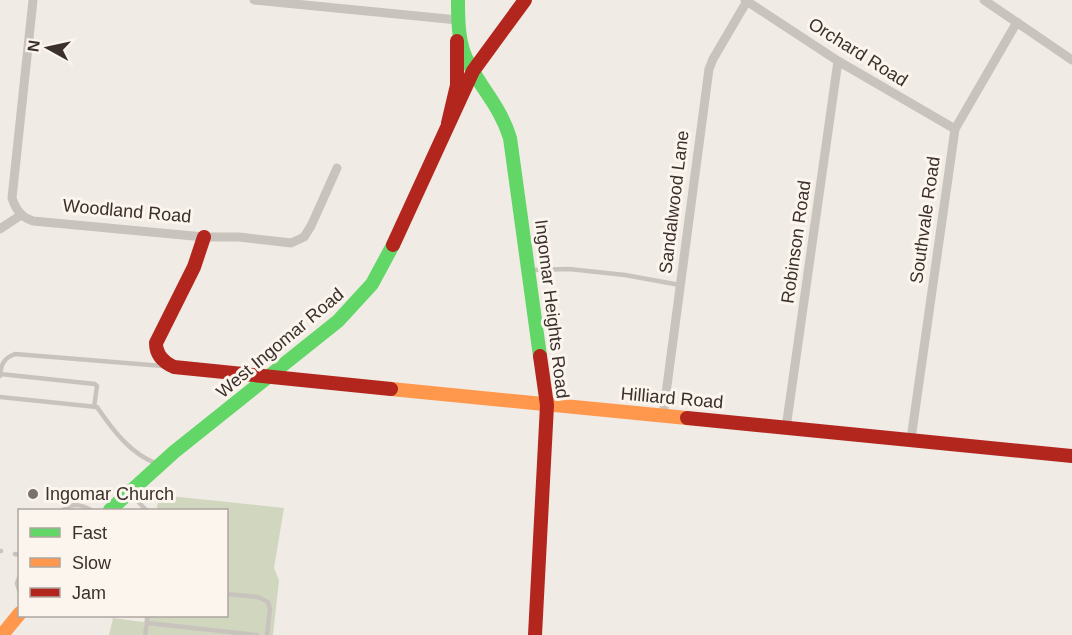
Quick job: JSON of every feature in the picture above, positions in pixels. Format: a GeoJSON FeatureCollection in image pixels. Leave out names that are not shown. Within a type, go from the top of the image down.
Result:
{"type":"FeatureCollection","features":[{"type":"Feature","properties":{"kind":"street"},"geometry":{"type":"LineString","coordinates":[[0,229],[21,215],[12,198],[13,180],[33,0]]}},
{"type":"Feature","properties":{"kind":"street"},"geometry":{"type":"LineString","coordinates":[[254,0],[458,20]]}},
{"type":"Feature","properties":{"kind":"street"},"geometry":{"type":"LineString","coordinates":[[448,123],[457,85],[458,0]]}},
{"type":"Feature","properties":{"kind":"street","name":"West Ingomar Road"},"geometry":{"type":"LineString","coordinates":[[111,509],[161,465],[346,315],[374,282],[472,71],[525,0]]}},
{"type":"Feature","properties":{"kind":"street"},"geometry":{"type":"LineString","coordinates":[[984,0],[1072,60]]}},
{"type":"Feature","properties":{"kind":"street","name":"Orchard Road"},"geometry":{"type":"LineString","coordinates":[[746,1],[838,61],[955,129]]}},
{"type":"Feature","properties":{"kind":"street","name":"Sandalwood Lane"},"geometry":{"type":"LineString","coordinates":[[663,416],[709,69],[746,1]]}},
{"type":"Feature","properties":{"kind":"street"},"geometry":{"type":"LineString","coordinates":[[458,20],[462,46],[472,71]]}},
{"type":"Feature","properties":{"kind":"street","name":"Southvale Road"},"geometry":{"type":"LineString","coordinates":[[911,439],[955,129],[1017,22]]}},
{"type":"Feature","properties":{"kind":"street","name":"Robinson Road"},"geometry":{"type":"LineString","coordinates":[[786,428],[838,61]]}},
{"type":"Feature","properties":{"kind":"street","name":"Ingomar Heights Road"},"geometry":{"type":"LineString","coordinates":[[472,71],[495,100],[507,126],[515,167],[547,405],[535,635]]}},
{"type":"Feature","properties":{"kind":"street"},"geometry":{"type":"LineString","coordinates":[[204,237],[239,237],[287,243],[300,240],[311,226],[337,168]]}},
{"type":"Feature","properties":{"kind":"street","name":"Woodland Road"},"geometry":{"type":"LineString","coordinates":[[21,215],[33,221],[204,237],[194,267],[156,343],[160,358],[174,367]]}},
{"type":"Feature","properties":{"kind":"street"},"geometry":{"type":"LineString","coordinates":[[174,367],[269,377]]}},
{"type":"Feature","properties":{"kind":"street","name":"Hilliard Road"},"geometry":{"type":"LineString","coordinates":[[269,377],[1072,456]]}},
{"type":"Feature","properties":{"kind":"street"},"geometry":{"type":"LineString","coordinates":[[2,635],[18,615]]}},
{"type":"Feature","properties":{"kind":"lane"},"geometry":{"type":"LineString","coordinates":[[529,270],[538,268],[592,271],[680,285]]}},
{"type":"Feature","properties":{"kind":"lane"},"geometry":{"type":"LineString","coordinates":[[94,407],[98,386],[95,384],[0,375],[3,361],[15,354],[174,367]]}},
{"type":"Feature","properties":{"kind":"lane"},"geometry":{"type":"LineString","coordinates":[[0,397],[97,407],[119,437],[153,462],[161,465]]}},
{"type":"Feature","properties":{"kind":"lane"},"geometry":{"type":"LineString","coordinates":[[129,492],[145,509]]}},
{"type":"Feature","properties":{"kind":"lane"},"geometry":{"type":"LineString","coordinates":[[65,509],[71,505],[81,505],[89,509]]}},
{"type":"Feature","properties":{"kind":"lane"},"geometry":{"type":"LineString","coordinates":[[228,594],[258,597],[268,603],[270,609],[267,635]]}},
{"type":"Feature","properties":{"kind":"lane"},"geometry":{"type":"LineString","coordinates":[[146,635],[147,617]]}},
{"type":"Feature","properties":{"kind":"lane"},"geometry":{"type":"LineString","coordinates":[[147,623],[257,635]]}},
{"type":"Feature","properties":{"kind":"green space"},"geometry":{"type":"Polygon","coordinates":[[[164,497],[284,508],[274,568],[279,580],[273,635],[109,635],[113,618],[143,622],[149,617],[228,617],[228,509],[157,509],[157,505],[164,497]]]}},
{"type":"Feature","properties":{"kind":"traffic: fast"},"geometry":{"type":"LineString","coordinates":[[458,0],[459,33],[465,57],[502,118],[510,138],[540,356]]}},
{"type":"Feature","properties":{"kind":"traffic: fast"},"geometry":{"type":"LineString","coordinates":[[111,509],[174,452],[338,321],[372,284],[393,245]]}},
{"type":"Feature","properties":{"kind":"traffic: slow"},"geometry":{"type":"LineString","coordinates":[[391,389],[687,418]]}},
{"type":"Feature","properties":{"kind":"traffic: slow"},"geometry":{"type":"LineString","coordinates":[[2,635],[18,615]]}},
{"type":"Feature","properties":{"kind":"traffic: jam"},"geometry":{"type":"LineString","coordinates":[[393,245],[473,71],[525,0]]}},
{"type":"Feature","properties":{"kind":"traffic: jam"},"geometry":{"type":"LineString","coordinates":[[448,123],[457,85],[457,41]]}},
{"type":"Feature","properties":{"kind":"traffic: jam"},"geometry":{"type":"LineString","coordinates":[[204,237],[194,267],[156,343],[157,351],[163,360],[174,367],[391,389]]}},
{"type":"Feature","properties":{"kind":"traffic: jam"},"geometry":{"type":"LineString","coordinates":[[535,635],[547,405],[540,356]]}},
{"type":"Feature","properties":{"kind":"traffic: jam"},"geometry":{"type":"LineString","coordinates":[[687,418],[1072,456]]}},
{"type":"Feature","properties":{"kind":"place","name":"Ingomar Church"},"geometry":{"type":"Point","coordinates":[33,494]}}]}
